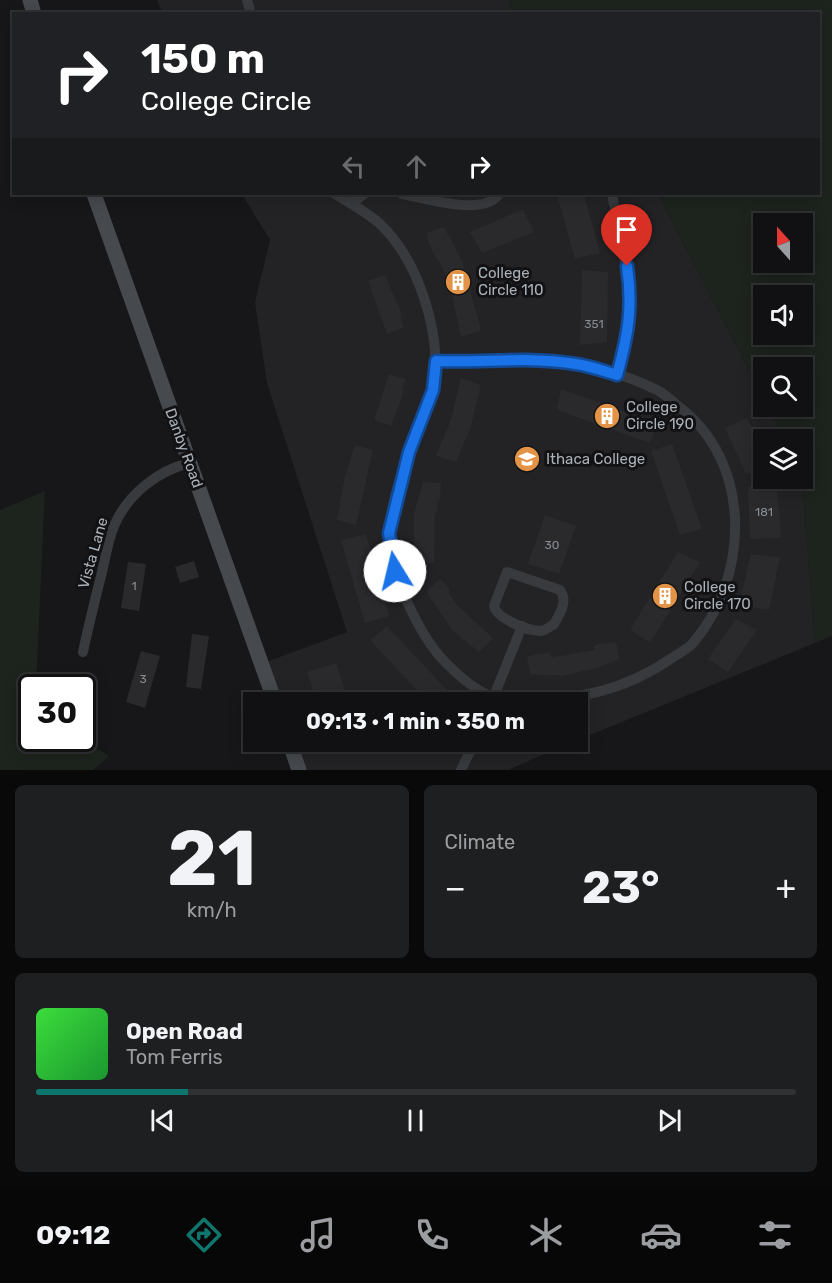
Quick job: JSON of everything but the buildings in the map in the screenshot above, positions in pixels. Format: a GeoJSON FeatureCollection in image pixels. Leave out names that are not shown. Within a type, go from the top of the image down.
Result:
{"type":"FeatureCollection","features":[{"type":"Feature","properties":{"kind":"main road","name":"Danby Road"},"geometry":{"type":"LineString","coordinates":[[94,195],[271,692]]}},
{"type":"Feature","properties":{"kind":"main road"},"geometry":{"type":"LineString","coordinates":[[293,752],[299,770]]}},
{"type":"Feature","properties":{"kind":"street"},"geometry":{"type":"LineString","coordinates":[[337,195],[379,223],[403,250],[416,278],[430,322],[436,361],[433,390],[409,452],[389,533],[395,571],[408,605],[444,661],[481,692]]}},
{"type":"Feature","properties":{"kind":"street"},"geometry":{"type":"LineString","coordinates":[[351,204],[363,195]]}},
{"type":"Feature","properties":{"kind":"street"},"geometry":{"type":"LineString","coordinates":[[408,195],[464,205],[481,205],[498,195]]}},
{"type":"Feature","properties":{"kind":"street"},"geometry":{"type":"LineString","coordinates":[[612,195],[631,295],[630,321],[617,375]]}},
{"type":"Feature","properties":{"kind":"street"},"geometry":{"type":"LineString","coordinates":[[436,361],[534,360],[578,364],[617,375],[659,391],[668,397],[694,417],[720,453],[733,492],[735,528],[731,568],[716,606],[692,644],[650,673],[603,692],[588,694]]}},
{"type":"Feature","properties":{"kind":"street","name":"Vista Lane"},"geometry":{"type":"LineString","coordinates":[[83,652],[110,538],[118,518],[128,502],[147,484],[171,469],[190,463]]}},
{"type":"Feature","properties":{"kind":"street"},"geometry":{"type":"LineString","coordinates":[[507,572],[560,590],[563,595],[559,616],[548,629],[540,631],[522,626],[495,611],[494,606],[507,572]]}},
{"type":"Feature","properties":{"kind":"street"},"geometry":{"type":"LineString","coordinates":[[495,692],[522,626]]}},
{"type":"Feature","properties":{"kind":"street"},"geometry":{"type":"LineString","coordinates":[[461,770],[470,752]]}},
{"type":"Feature","properties":{"kind":"shaded area"},"geometry":{"type":"Polygon","coordinates":[[[157,0],[510,0],[511,12],[162,12],[157,0]]]}},
{"type":"Feature","properties":{"kind":"shaded area"},"geometry":{"type":"Polygon","coordinates":[[[510,0],[832,0],[832,636],[815,643],[803,489],[813,489],[813,429],[780,429],[773,417],[813,417],[813,357],[753,357],[753,378],[659,195],[820,195],[820,12],[511,12],[510,0]]]}},
{"type":"Feature","properties":{"kind":"shaded area","name":"Ithaca College"},"geometry":{"type":"Polygon","coordinates":[[[243,195],[659,195],[753,378],[753,417],[773,417],[780,429],[753,429],[753,489],[803,489],[815,643],[588,736],[588,692],[271,692],[261,664],[347,632],[267,383],[255,302],[270,240],[243,195]]]}},
{"type":"Feature","properties":{"kind":"shaded area"},"geometry":{"type":"Polygon","coordinates":[[[45,491],[37,674],[18,674],[18,752],[96,752],[96,748],[109,756],[93,770],[0,770],[0,510],[45,491]]]}},
{"type":"Feature","properties":{"kind":"shaded area"},"geometry":{"type":"Polygon","coordinates":[[[293,752],[550,752],[508,770],[299,770],[293,752]]]}},
{"type":"Feature","properties":{"kind":"place","name":"College Circle 110"},"geometry":{"type":"Point","coordinates":[458,282]}},
{"type":"Feature","properties":{"kind":"place","name":"College Circle 190"},"geometry":{"type":"Point","coordinates":[607,416]}},
{"type":"Feature","properties":{"kind":"place","name":"Ithaca College"},"geometry":{"type":"Point","coordinates":[527,459]}},
{"type":"Feature","properties":{"kind":"place","name":"College Circle 170"},"geometry":{"type":"Point","coordinates":[665,596]}},
{"type":"Feature","properties":{"kind":"route"},"geometry":{"type":"LineString","coordinates":[[395,571],[389,533],[409,452],[433,390],[436,361],[534,360],[578,364],[617,375],[630,321],[631,295],[627,266]]}}]}
